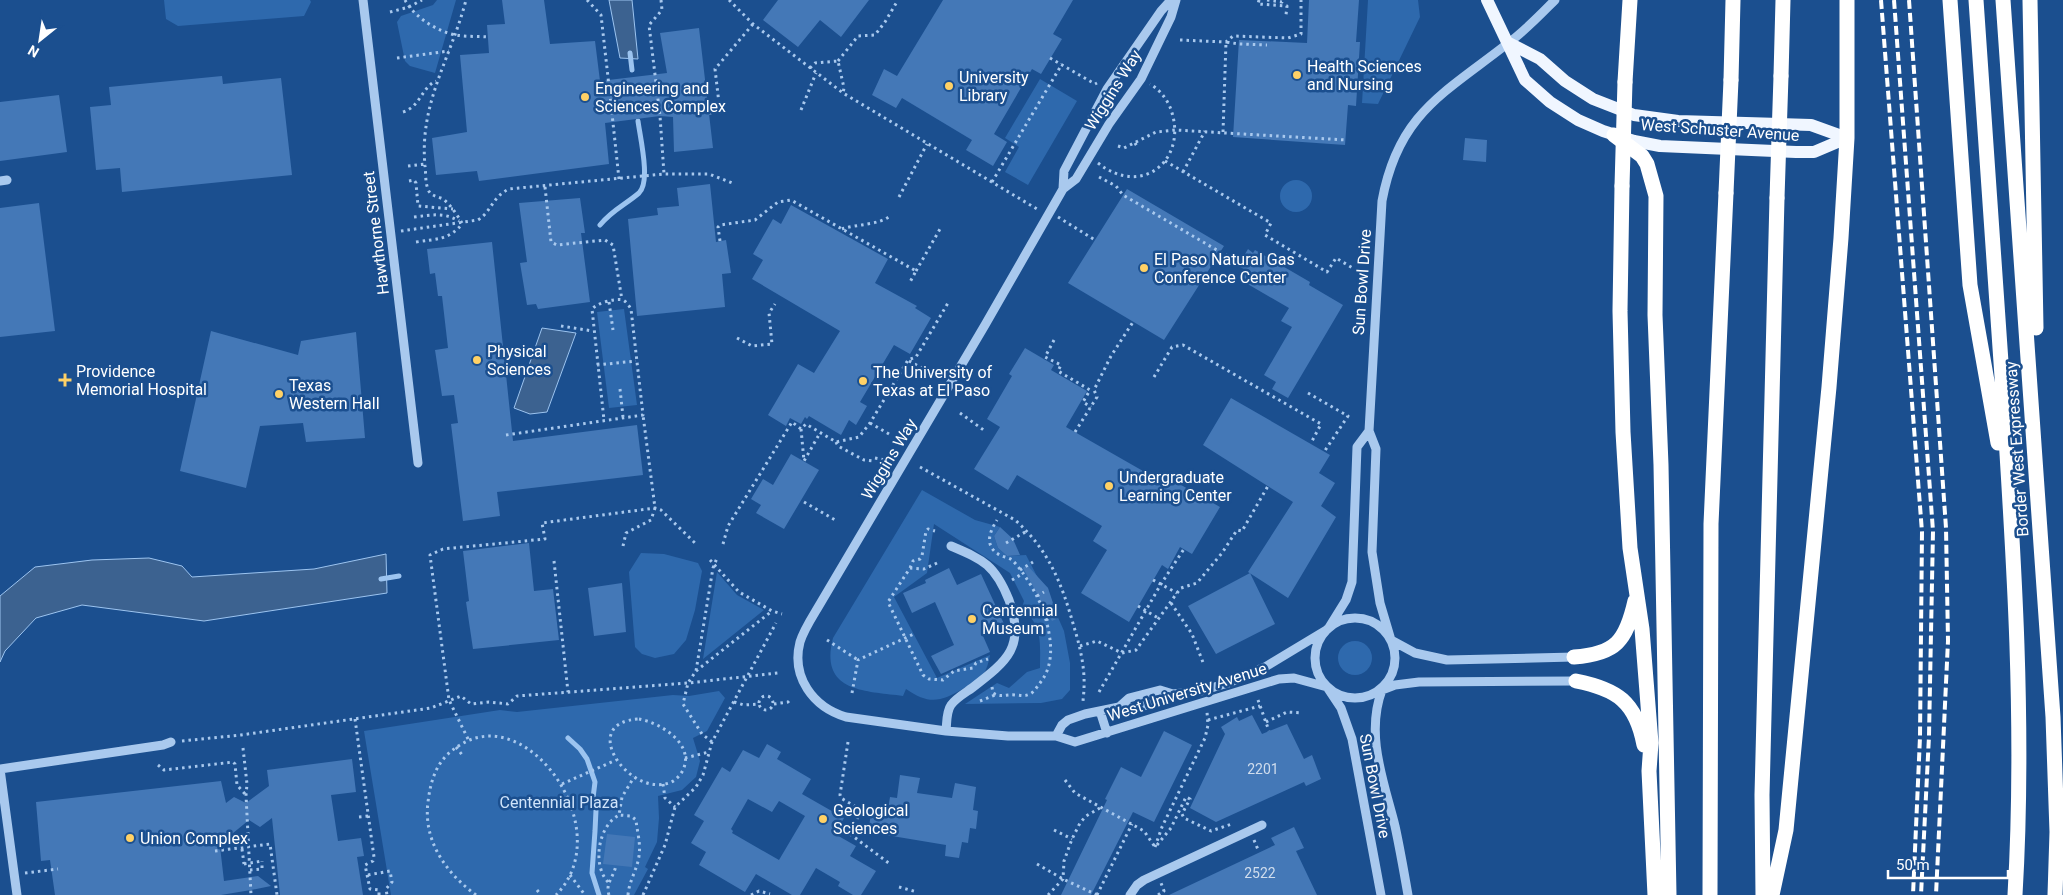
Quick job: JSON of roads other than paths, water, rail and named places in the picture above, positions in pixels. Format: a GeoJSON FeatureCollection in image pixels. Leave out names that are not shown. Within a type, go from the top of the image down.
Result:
{"type":"FeatureCollection","features":[{"type":"Feature","properties":{"kind":"highway"},"geometry":{"type":"LineString","coordinates":[[1630,0],[1625,82],[1620,311],[1623,432],[1630,548],[1642,629],[1651,743],[1649,771]]}},
{"type":"Feature","properties":{"kind":"highway"},"geometry":{"type":"LineString","coordinates":[[1710,895],[1709,788],[1712,524],[1733,0]]}},
{"type":"Feature","properties":{"kind":"highway"},"geometry":{"type":"LineString","coordinates":[[1763,895],[1762,795],[1766,597],[1783,0]]}},
{"type":"Feature","properties":{"kind":"highway"},"geometry":{"type":"LineString","coordinates":[[1772,895],[1786,830],[1829,387],[1845,186],[1847,0]]}},
{"type":"Feature","properties":{"kind":"highway"},"geometry":{"type":"LineString","coordinates":[[1950,0],[1970,285],[2012,520]]}},
{"type":"Feature","properties":{"kind":"highway","name":"Border West Expressway"},"geometry":{"type":"LineString","coordinates":[[1976,0],[2012,520],[2019,719],[2019,801],[2015,889]]}},
{"type":"Feature","properties":{"kind":"highway","name":"Border West Expressway"},"geometry":{"type":"LineString","coordinates":[[2003,0],[2053,717],[2057,832],[2055,895]]}},
{"type":"Feature","properties":{"kind":"highway"},"geometry":{"type":"LineString","coordinates":[[2030,0],[2038,500]]}},
{"type":"Feature","properties":{"kind":"highway"},"geometry":{"type":"LineString","coordinates":[[1614,135],[1637,152],[1647,164],[1656,196],[1655,315],[1661,465],[1669,895]]}},
{"type":"Feature","properties":{"kind":"highway"},"geometry":{"type":"LineString","coordinates":[[1574,658],[1606,652],[1615,645],[1624,634],[1631,620],[1637,592]]}},
{"type":"Feature","properties":{"kind":"highway"},"geometry":{"type":"LineString","coordinates":[[1576,681],[1596,685],[1614,692],[1629,705],[1642,731],[1649,771],[1656,895]]}},
{"type":"Feature","properties":{"kind":"main road","name":"West Schuster Avenue"},"geometry":{"type":"LineString","coordinates":[[1487,0],[1525,80],[1539,93],[1578,120],[1614,135],[1660,146],[1796,152],[1814,152],[1847,138]]}},
{"type":"Feature","properties":{"kind":"main road","name":"West Schuster Avenue"},"geometry":{"type":"LineString","coordinates":[[1509,43],[1540,59],[1586,95],[1617,110],[1634,115],[1678,121],[1811,125],[1847,138]]}},
{"type":"Feature","properties":{"kind":"street","name":"Hawthorne Street"},"geometry":{"type":"LineString","coordinates":[[363,0],[418,463]]}},
{"type":"Feature","properties":{"kind":"street","name":"Wiggins Way"},"geometry":{"type":"LineString","coordinates":[[1063,189],[1064,171],[1111,82],[1161,11],[1171,0]]}},
{"type":"Feature","properties":{"kind":"street","name":"Wiggins Way"},"geometry":{"type":"LineString","coordinates":[[799,670],[800,642],[820,604],[1063,189],[1076,179],[1109,124],[1141,79],[1172,16],[1176,0]]}},
{"type":"Feature","properties":{"kind":"street","name":"Sun Bowl Drive"},"geometry":{"type":"LineString","coordinates":[[1328,629],[1346,600],[1352,582],[1358,447],[1369,431],[1382,201],[1392,164],[1404,138],[1429,105],[1509,43],[1555,0]]}},
{"type":"Feature","properties":{"kind":"street"},"geometry":{"type":"LineString","coordinates":[[1369,431],[1376,449],[1372,560],[1380,603],[1395,652],[1394,670],[1382,690]]}},
{"type":"Feature","properties":{"kind":"street"},"geometry":{"type":"LineString","coordinates":[[946,731],[952,703],[997,667],[1012,651],[1016,637],[1015,616],[1003,586],[988,564],[951,546]]}},
{"type":"Feature","properties":{"kind":"street"},"geometry":{"type":"LineString","coordinates":[[1574,658],[1447,660],[1414,653],[1391,640],[1376,624],[1359,618],[1341,621],[1328,629],[1322,637],[1315,655],[1318,673],[1327,687],[1335,693],[1352,698],[1362,698],[1395,685],[1419,682],[1576,681]]}},
{"type":"Feature","properties":{"kind":"street","name":"West University Avenue"},"geometry":{"type":"LineString","coordinates":[[1056,736],[1062,725],[1068,720],[1119,707],[1129,698],[1160,690],[1173,694],[1200,691],[1246,676],[1328,629]]}},
{"type":"Feature","properties":{"kind":"street","name":"West University Avenue"},"geometry":{"type":"LineString","coordinates":[[799,670],[808,691],[817,702],[836,714],[946,731],[1008,736],[1056,736],[1075,742],[1279,679],[1294,678],[1327,687]]}},
{"type":"Feature","properties":{"kind":"street","name":"Sun Bowl Drive"},"geometry":{"type":"LineString","coordinates":[[1327,687],[1341,708],[1352,738],[1381,895]]}},
{"type":"Feature","properties":{"kind":"street","name":"Sun Bowl Drive"},"geometry":{"type":"LineString","coordinates":[[1382,690],[1376,712],[1375,741],[1398,837],[1408,895]]}},
{"type":"Feature","properties":{"kind":"street"},"geometry":{"type":"LineString","coordinates":[[1100,711],[1107,732]]}},
{"type":"Feature","properties":{"kind":"street"},"geometry":{"type":"LineString","coordinates":[[17,895],[0,769],[163,745],[171,742]]}},
{"type":"Feature","properties":{"kind":"street"},"geometry":{"type":"LineString","coordinates":[[1130,895],[1137,885],[1144,880],[1262,825]]}},
{"type":"Feature","properties":{"kind":"waterway"},"geometry":{"type":"LineString","coordinates":[[630,53],[632,70]]}},
{"type":"Feature","properties":{"kind":"waterway"},"geometry":{"type":"LineString","coordinates":[[600,225],[614,211],[639,193],[642,187],[644,170],[638,121]]}},
{"type":"Feature","properties":{"kind":"waterway"},"geometry":{"type":"LineString","coordinates":[[381,579],[399,576]]}},
{"type":"Feature","properties":{"kind":"waterway"},"geometry":{"type":"LineString","coordinates":[[568,738],[580,749],[587,759],[595,782],[593,798],[596,810],[592,873],[599,895]]}},
{"type":"Feature","properties":{"kind":"railway"},"geometry":{"type":"LineString","coordinates":[[1881,0],[1922,532],[1920,737],[1913,895]]}},
{"type":"Feature","properties":{"kind":"railway"},"geometry":{"type":"LineString","coordinates":[[1894,0],[1933,531],[1929,736],[1921,895]]}},
{"type":"Feature","properties":{"kind":"railway"},"geometry":{"type":"LineString","coordinates":[[1909,0],[1946,528],[1948,641],[1936,895]]}},
{"type":"Feature","properties":{"kind":"place","name":"Health Sciences and Nursing"},"geometry":{"type":"Point","coordinates":[1297,75]}},
{"type":"Feature","properties":{"kind":"place","name":"University Library"},"geometry":{"type":"Point","coordinates":[949,86]}},
{"type":"Feature","properties":{"kind":"place","name":"Engineering and Sciences Complex"},"geometry":{"type":"Point","coordinates":[585,97]}},
{"type":"Feature","properties":{"kind":"place","name":"El Paso Natural Gas Conference Center"},"geometry":{"type":"Point","coordinates":[1144,268]}},
{"type":"Feature","properties":{"kind":"place","name":"Physical Sciences"},"geometry":{"type":"Point","coordinates":[477,360]}},
{"type":"Feature","properties":{"kind":"place","name":"Providence Memorial Hospital"},"geometry":{"type":"Point","coordinates":[65,380]}},
{"type":"Feature","properties":{"kind":"place","name":"The University of Texas at El Paso"},"geometry":{"type":"Point","coordinates":[863,381]}},
{"type":"Feature","properties":{"kind":"place","name":"Texas Western Hall"},"geometry":{"type":"Point","coordinates":[279,394]}},
{"type":"Feature","properties":{"kind":"place","name":"Undergraduate Learning Center"},"geometry":{"type":"Point","coordinates":[1109,486]}},
{"type":"Feature","properties":{"kind":"place","name":"Centennial Museum"},"geometry":{"type":"Point","coordinates":[972,619]}},
{"type":"Feature","properties":{"kind":"place","name":"Geological Sciences"},"geometry":{"type":"Point","coordinates":[823,819]}},
{"type":"Feature","properties":{"kind":"place","name":"Union Complex"},"geometry":{"type":"Point","coordinates":[130,838]}},
{"type":"Feature","properties":{"kind":"park label","name":"Centennial Plaza"},"geometry":{"type":"Point","coordinates":[559,802]}}]}
